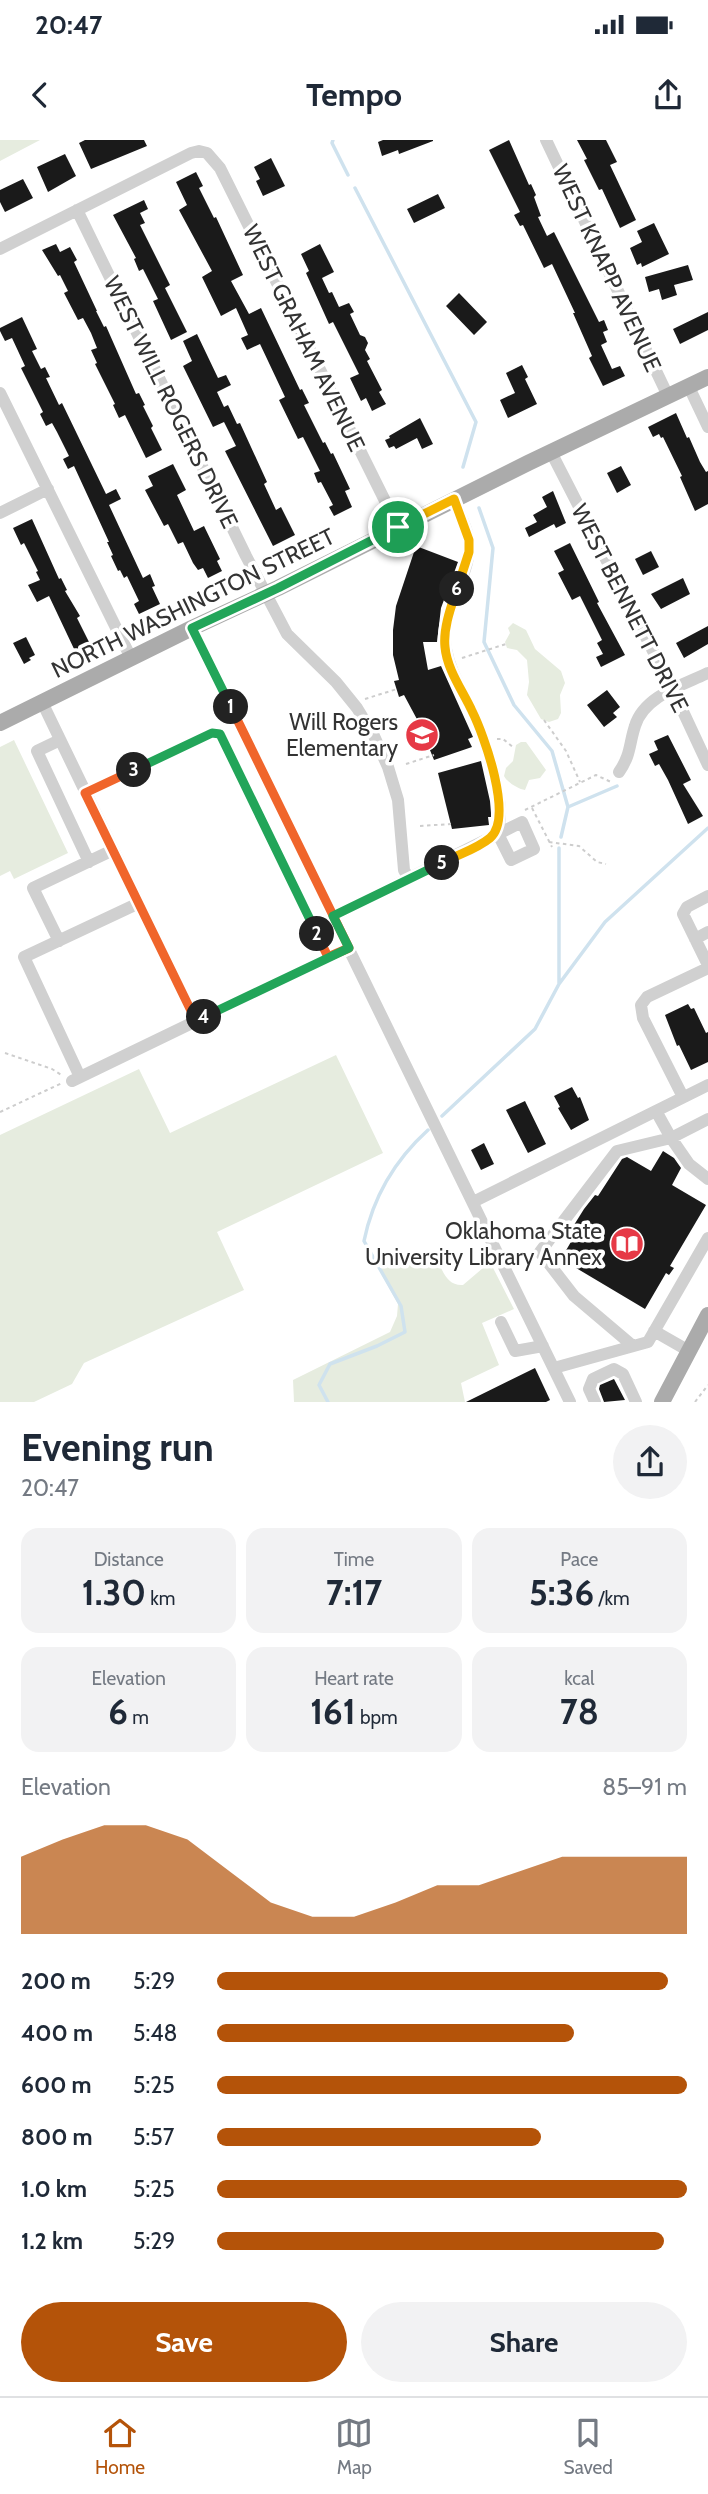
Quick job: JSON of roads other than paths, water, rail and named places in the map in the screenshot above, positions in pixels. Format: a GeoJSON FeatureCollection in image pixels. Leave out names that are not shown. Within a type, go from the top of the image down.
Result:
{"type":"FeatureCollection","features":[{"type":"Feature","properties":{"kind":"main road","name":"NORTH WASHINGTON STREET"},"geometry":{"type":"LineString","coordinates":[[0,723],[708,377]]}},
{"type":"Feature","properties":{"kind":"main road"},"geometry":{"type":"LineString","coordinates":[[662,1402],[708,1314]]}},
{"type":"Feature","properties":{"kind":"street","name":"WEST KNAPP AVENUE"},"geometry":{"type":"LineString","coordinates":[[545,140],[668,396]]}},
{"type":"Feature","properties":{"kind":"street","name":"WEST GRAHAM AVENUE"},"geometry":{"type":"LineString","coordinates":[[77,210],[191,153],[207,153],[220,168],[398,527]]}},
{"type":"Feature","properties":{"kind":"street"},"geometry":{"type":"LineString","coordinates":[[0,249],[77,210]]}},
{"type":"Feature","properties":{"kind":"street","name":"WEST WILL ROGERS DRIVE"},"geometry":{"type":"LineString","coordinates":[[77,210],[246,556],[291,640],[337,682],[374,736],[392,778],[398,800],[404,870],[409,879]]}},
{"type":"Feature","properties":{"kind":"street","name":"WEST KNAPP AVENUE"},"geometry":{"type":"LineString","coordinates":[[689,387],[708,427]]}},
{"type":"Feature","properties":{"kind":"street"},"geometry":{"type":"LineString","coordinates":[[0,393],[131,658]]}},
{"type":"Feature","properties":{"kind":"street","name":"WEST BENNETT DRIVE"},"geometry":{"type":"LineString","coordinates":[[551,452],[673,690],[708,765]]}},
{"type":"Feature","properties":{"kind":"street"},"geometry":{"type":"LineString","coordinates":[[0,513],[48,489]]}},
{"type":"Feature","properties":{"kind":"street"},"geometry":{"type":"LineString","coordinates":[[333,916],[490,838],[499,823],[491,763],[445,647],[449,613],[469,552],[469,540],[454,499]]}},
{"type":"Feature","properties":{"kind":"street"},"geometry":{"type":"LineString","coordinates":[[192,628],[570,1402]]}},
{"type":"Feature","properties":{"kind":"street"},"geometry":{"type":"LineString","coordinates":[[619,777],[630,753],[639,717],[654,700],[708,673]]}},
{"type":"Feature","properties":{"kind":"street"},"geometry":{"type":"LineString","coordinates":[[42,702],[196,1021]]}},
{"type":"Feature","properties":{"kind":"street"},"geometry":{"type":"LineString","coordinates":[[85,793],[212,733],[220,734],[328,957]]}},
{"type":"Feature","properties":{"kind":"street"},"geometry":{"type":"LineString","coordinates":[[60,740],[37,751],[89,862]]}},
{"type":"Feature","properties":{"kind":"street"},"geometry":{"type":"LineString","coordinates":[[58,941],[33,888],[113,850]]}},
{"type":"Feature","properties":{"kind":"street"},"geometry":{"type":"LineString","coordinates":[[683,1097],[643,1018],[641,1005],[647,997],[708,966],[683,914],[684,910],[708,896]]}},
{"type":"Feature","properties":{"kind":"street"},"geometry":{"type":"LineString","coordinates":[[139,903],[24,957],[76,1079],[349,948]]}},
{"type":"Feature","properties":{"kind":"street"},"geometry":{"type":"LineString","coordinates":[[695,939],[708,932]]}},
{"type":"Feature","properties":{"kind":"street"},"geometry":{"type":"LineString","coordinates":[[473,1202],[708,1085]]}},
{"type":"Feature","properties":{"kind":"street"},"geometry":{"type":"LineString","coordinates":[[656,1111],[689,1164],[708,1179]]}},
{"type":"Feature","properties":{"kind":"street"},"geometry":{"type":"LineString","coordinates":[[633,1346],[574,1296],[540,1252],[617,1151],[671,1138],[708,1119]]}},
{"type":"Feature","properties":{"kind":"street"},"geometry":{"type":"LineString","coordinates":[[554,1368],[648,1342],[708,1238]]}},
{"type":"Feature","properties":{"kind":"street"},"geometry":{"type":"LineString","coordinates":[[501,1322],[515,1351],[543,1346]]}},
{"type":"Feature","properties":{"kind":"street"},"geometry":{"type":"LineString","coordinates":[[654,1331],[689,1351]]}},
{"type":"Feature","properties":{"kind":"street"},"geometry":{"type":"LineString","coordinates":[[595,1402],[589,1389],[593,1379],[614,1369],[623,1374],[636,1402]]}},
{"type":"Feature","properties":{"kind":"waterway"},"geometry":{"type":"LineString","coordinates":[[333,140],[332,143],[348,175]]}},
{"type":"Feature","properties":{"kind":"waterway"},"geometry":{"type":"LineString","coordinates":[[355,188],[476,422],[463,467]]}},
{"type":"Feature","properties":{"kind":"waterway"},"geometry":{"type":"LineString","coordinates":[[479,508],[493,548],[484,642],[514,705],[552,751],[568,807]]}},
{"type":"Feature","properties":{"kind":"waterway"},"geometry":{"type":"LineString","coordinates":[[561,837],[568,807],[617,786]]}},
{"type":"Feature","properties":{"kind":"waterway"},"geometry":{"type":"LineString","coordinates":[[442,1116],[535,1029],[559,984],[605,922],[708,828]]}},
{"type":"Feature","properties":{"kind":"waterway"},"geometry":{"type":"LineString","coordinates":[[559,848],[559,983]]}},
{"type":"Feature","properties":{"kind":"waterway"},"geometry":{"type":"LineString","coordinates":[[328,1402],[319,1385],[330,1364],[405,1332],[401,1306],[364,1241],[373,1209],[387,1180],[405,1154],[428,1130]]}},
{"type":"Feature","properties":{"kind":"place","name":"Will Rogers Elementary"},"geometry":{"type":"Point","coordinates":[422,735]}},
{"type":"Feature","properties":{"kind":"place","name":"Oklahoma State University Library Annex"},"geometry":{"type":"Point","coordinates":[627,1244]}}]}
